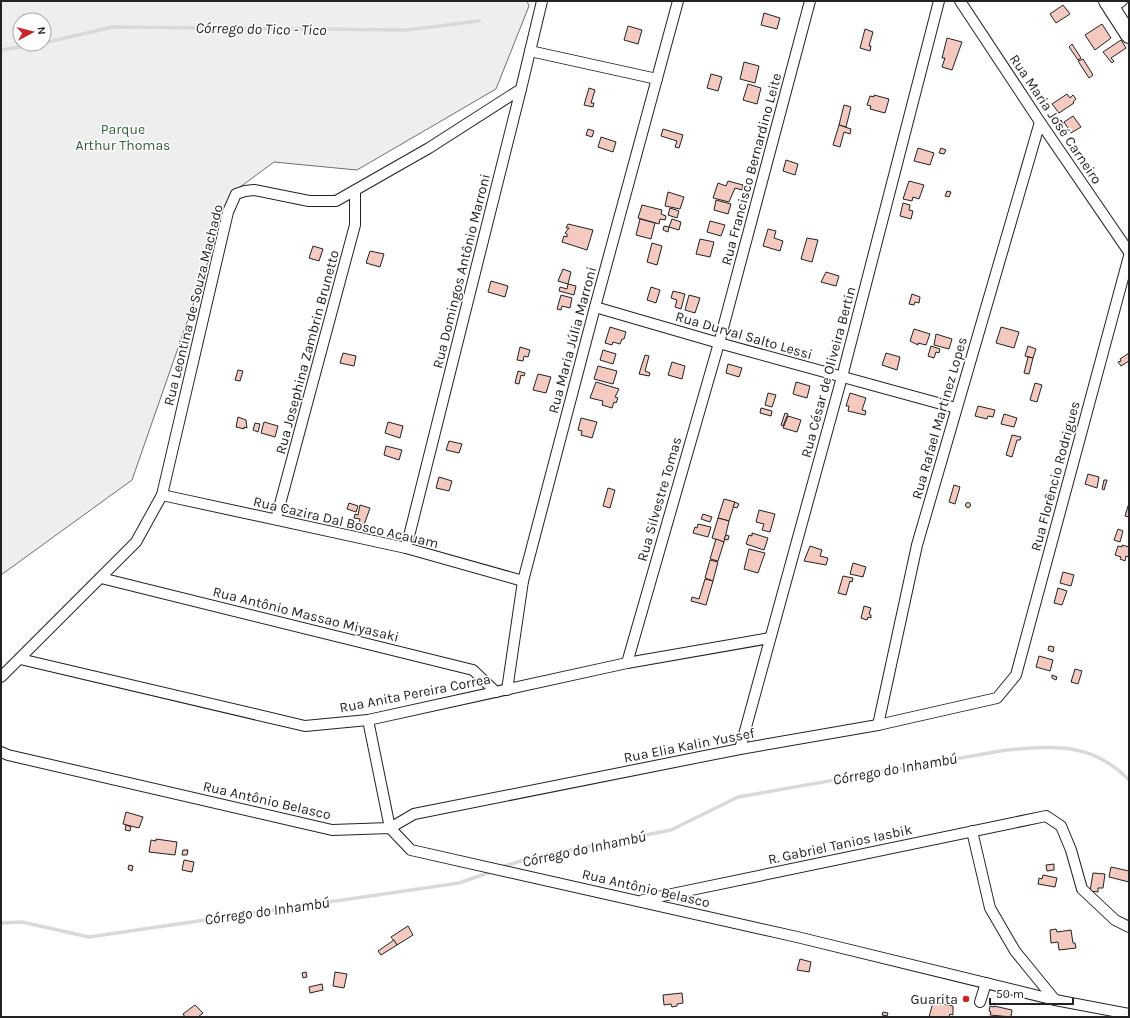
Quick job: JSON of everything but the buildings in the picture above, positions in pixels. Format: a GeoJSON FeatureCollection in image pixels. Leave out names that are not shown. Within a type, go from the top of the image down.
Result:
{"type":"FeatureCollection","features":[{"type":"Feature","properties":{"kind":"main road"},"geometry":{"type":"LineString","coordinates":[[1113,3],[1129,35]]}},
{"type":"Feature","properties":{"kind":"street","name":"Rua Maria Júlia Marroni"},"geometry":{"type":"LineString","coordinates":[[507,690],[523,581],[678,1]]}},
{"type":"Feature","properties":{"kind":"street","name":"Rua Francisco Bernardino Leite"},"geometry":{"type":"LineString","coordinates":[[719,343],[810,1]]}},
{"type":"Feature","properties":{"kind":"street","name":"Rua César de Oliveira Bertin"},"geometry":{"type":"LineString","coordinates":[[740,749],[842,377],[939,1]]}},
{"type":"Feature","properties":{"kind":"street","name":"Rua Maria José Carneiro"},"geometry":{"type":"LineString","coordinates":[[960,1],[1040,122],[1129,252]]}},
{"type":"Feature","properties":{"kind":"street","name":"Rua Domingos Antônio Marroni"},"geometry":{"type":"LineString","coordinates":[[406,548],[521,89],[540,3]]}},
{"type":"Feature","properties":{"kind":"street"},"geometry":{"type":"LineString","coordinates":[[530,51],[657,79]]}},
{"type":"Feature","properties":{"kind":"street","name":"Rua Leontina de Souza Machado"},"geometry":{"type":"LineString","coordinates":[[1,677],[136,542],[162,495],[228,212],[236,194],[254,190],[309,201],[336,201],[429,148],[521,89]]}},
{"type":"Feature","properties":{"kind":"street","name":"Rua Rafael Martinez Lopes"},"geometry":{"type":"LineString","coordinates":[[878,725],[917,545],[1040,122]]}},
{"type":"Feature","properties":{"kind":"street","name":"Rua Josephina Zambrin Brunetto"},"geometry":{"type":"LineString","coordinates":[[276,519],[355,225],[355,191]]}},
{"type":"Feature","properties":{"kind":"street","name":"Rua Florêncio Rodrigues"},"geometry":{"type":"LineString","coordinates":[[997,698],[1016,675],[1129,256]]}},
{"type":"Feature","properties":{"kind":"street","name":"Rua Durval Salto Lessi"},"geometry":{"type":"LineString","coordinates":[[595,307],[719,343],[956,408]]}},
{"type":"Feature","properties":{"kind":"street","name":"Rua Silvestre Tomas"},"geometry":{"type":"LineString","coordinates":[[627,663],[719,343]]}},
{"type":"Feature","properties":{"kind":"street","name":"Rua Cazira Dal Bosco Acauam"},"geometry":{"type":"LineString","coordinates":[[162,495],[406,548],[523,581]]}},
{"type":"Feature","properties":{"kind":"street","name":"Rua Antônio Massao Miyasaki"},"geometry":{"type":"LineString","coordinates":[[101,578],[473,670],[496,692]]}},
{"type":"Feature","properties":{"kind":"street","name":"Rua Anita Pereira Correa"},"geometry":{"type":"LineString","coordinates":[[20,659],[305,726],[368,720],[627,663],[770,638]]}},
{"type":"Feature","properties":{"kind":"street","name":"Rua Elia Kalin Yussef"},"geometry":{"type":"LineString","coordinates":[[390,828],[414,814],[740,749],[878,725],[997,698]]}},
{"type":"Feature","properties":{"kind":"street"},"geometry":{"type":"LineString","coordinates":[[368,720],[390,828]]}},
{"type":"Feature","properties":{"kind":"street","name":"Rua Antônio Belasco"},"geometry":{"type":"LineString","coordinates":[[1,752],[8,756],[332,830],[390,828],[411,850],[636,900],[1055,1000],[1129,1014]]}},
{"type":"Feature","properties":{"kind":"street","name":"R. Gabriel Tanios Iasbik"},"geometry":{"type":"LineString","coordinates":[[636,900],[1046,816],[1061,826],[1071,850],[1082,889],[1115,920],[1129,927]]}},
{"type":"Feature","properties":{"kind":"street"},"geometry":{"type":"LineString","coordinates":[[972,831],[990,908],[1015,951],[1055,1000]]}},
{"type":"Feature","properties":{"kind":"street"},"geometry":{"type":"LineString","coordinates":[[980,1002],[986,983]]}},
{"type":"Feature","properties":{"kind":"green space","name":"Parque Arthur Thomas"},"geometry":{"type":"Polygon","coordinates":[[[1,1],[527,1],[529,6],[496,89],[357,170],[274,162],[232,193],[132,480],[1,575],[1,1]]]}},
{"type":"Feature","properties":{"kind":"waterway","name":"Córrego do Tico - Tico"},"geometry":{"type":"LineString","coordinates":[[52,41],[112,27],[407,30],[479,21]]}},
{"type":"Feature","properties":{"kind":"waterway","name":"Córrego do Tico - Tico"},"geometry":{"type":"LineString","coordinates":[[1,50],[12,48]]}},
{"type":"Feature","properties":{"kind":"waterway","name":"Córrego do Inhambú"},"geometry":{"type":"LineString","coordinates":[[502,867],[530,858],[671,830],[738,797],[1006,750],[1041,748],[1072,749],[1101,759],[1129,780]]}},
{"type":"Feature","properties":{"kind":"waterway","name":"Córrego do Inhambú"},"geometry":{"type":"LineString","coordinates":[[1,923],[22,922],[89,937],[459,883],[491,872]]}},
{"type":"Feature","properties":{"kind":"place","name":"Guarita"},"geometry":{"type":"Point","coordinates":[966,999]}}]}
